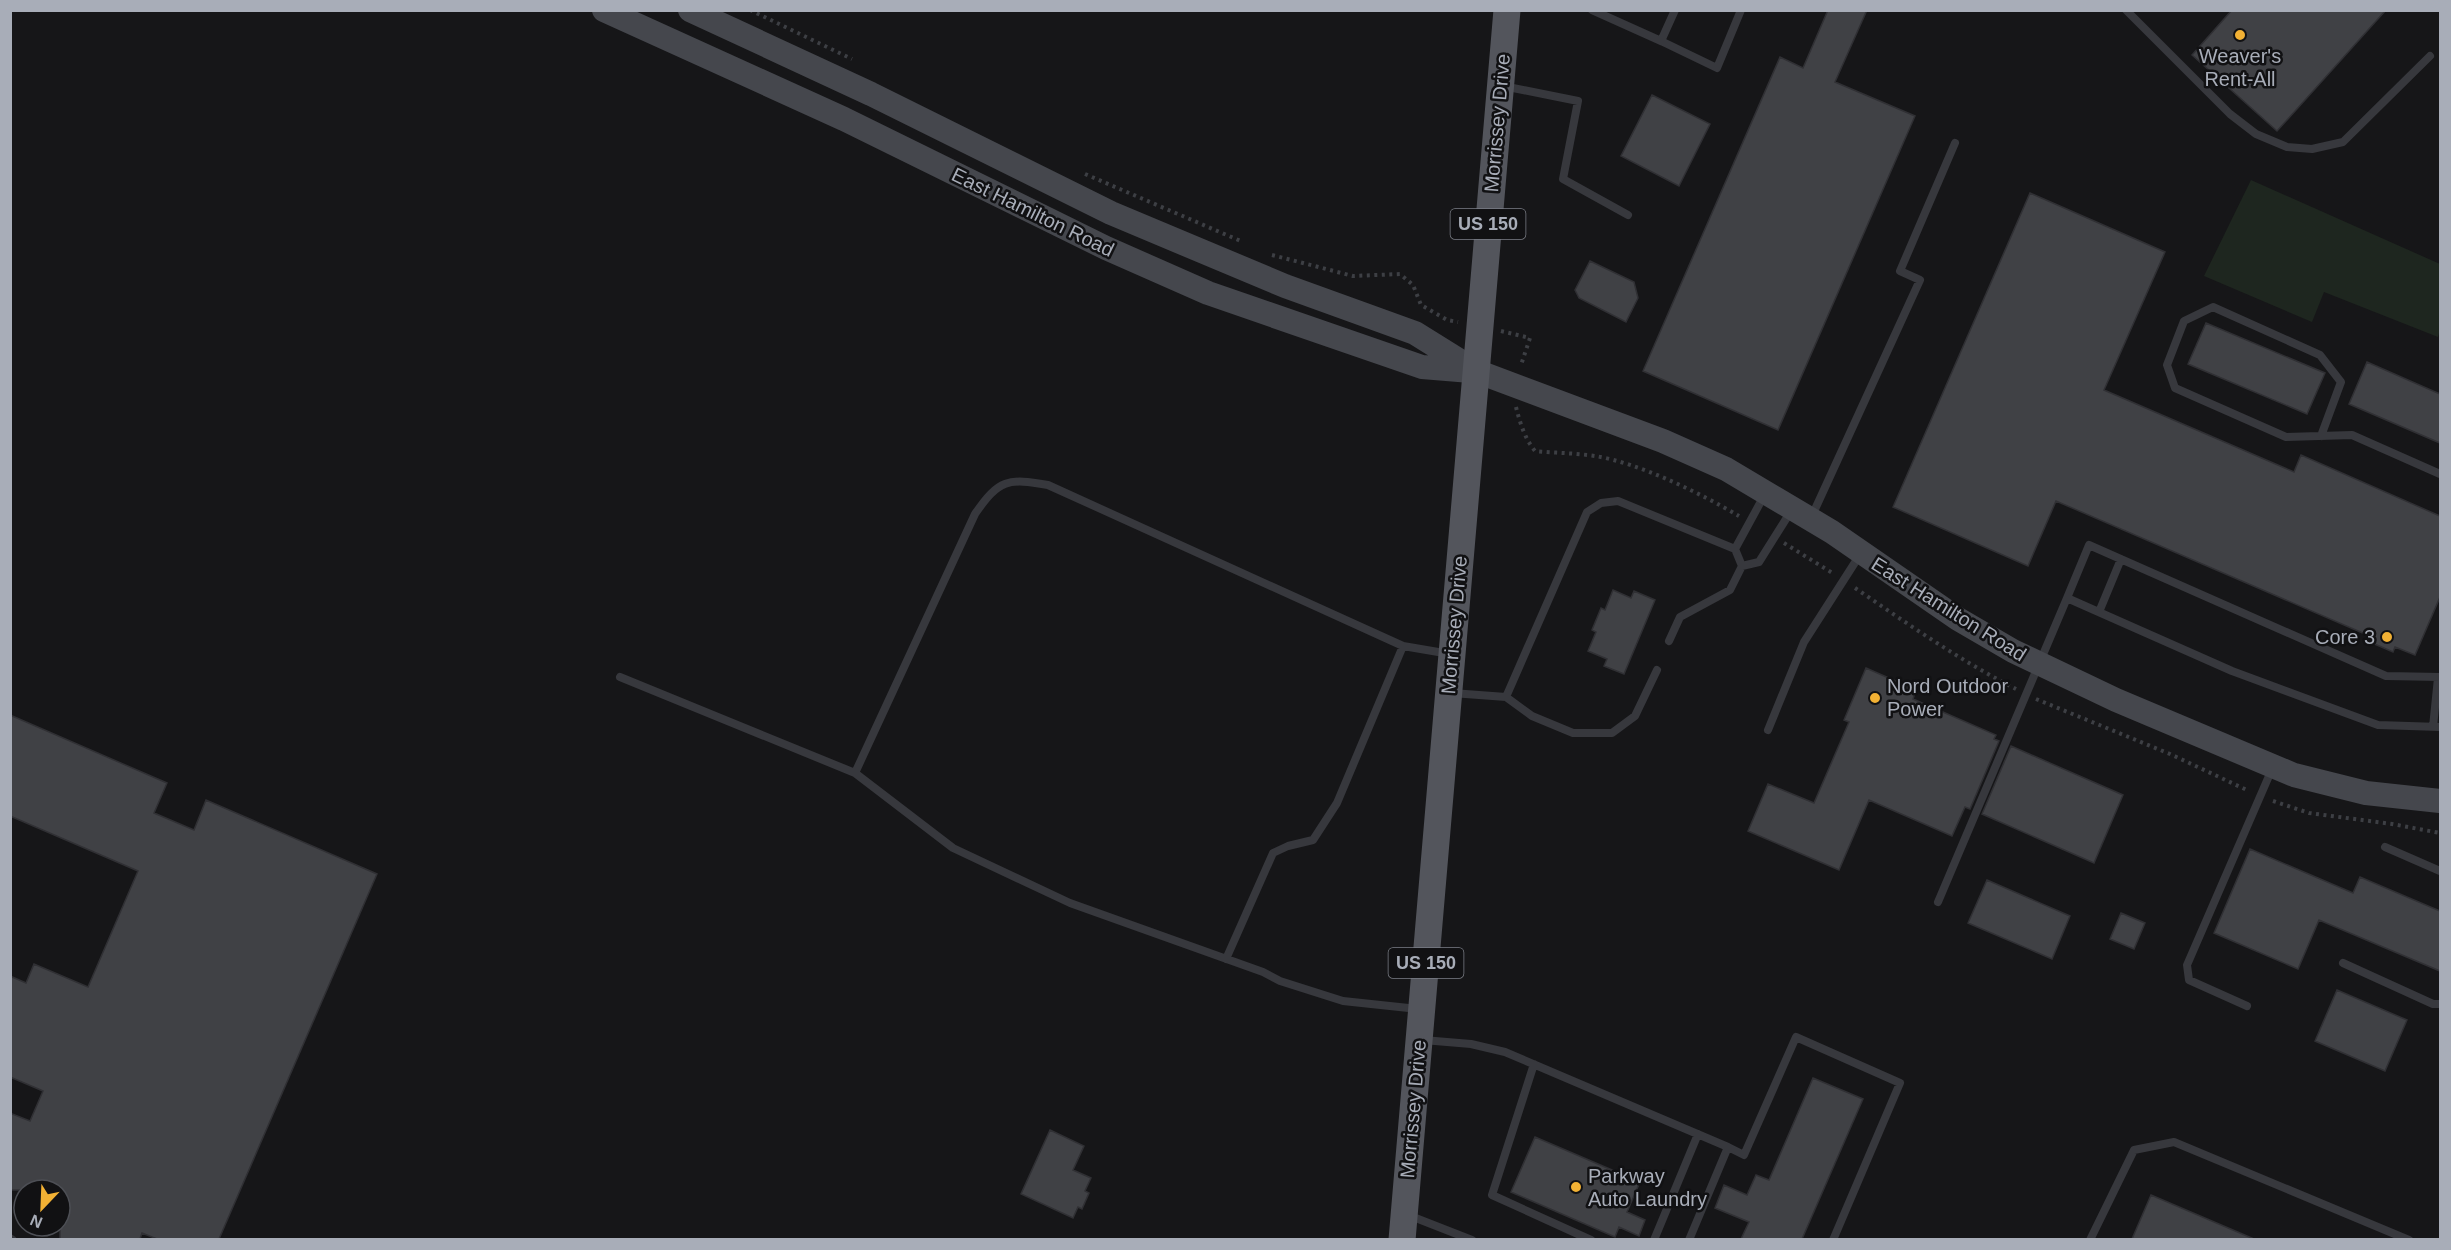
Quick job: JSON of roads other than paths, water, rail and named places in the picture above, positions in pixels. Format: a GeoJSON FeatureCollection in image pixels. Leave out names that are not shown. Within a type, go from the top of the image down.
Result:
{"type":"FeatureCollection","features":[{"type":"Feature","properties":{"kind":"main road","name":"East Hamilton Road"},"geometry":{"type":"LineString","coordinates":[[604,10],[844,119],[1106,248],[1208,293],[1422,367],[1476,371]]}},
{"type":"Feature","properties":{"kind":"main road","name":"East Hamilton Road"},"geometry":{"type":"LineString","coordinates":[[690,10],[872,94],[1111,213],[1285,286],[1415,333],[1476,371],[1663,441],[1726,469],[1802,513],[1958,619],[2039,664],[2116,700],[2273,766],[2320,783],[2366,793],[2440,801]]}},
{"type":"Feature","properties":{"kind":"main road","name":"Morrissey Drive"},"geometry":{"type":"LineString","coordinates":[[1404,1227],[1507,10]]}},
{"type":"Feature","properties":{"kind":"lane"},"geometry":{"type":"LineString","coordinates":[[1592,10],[1717,68],[1742,10]]}},
{"type":"Feature","properties":{"kind":"lane"},"geometry":{"type":"LineString","coordinates":[[1661,41],[1675,10]]}},
{"type":"Feature","properties":{"kind":"lane"},"geometry":{"type":"LineString","coordinates":[[2126,10],[2230,114],[2256,134],[2287,147],[2312,149],[2343,142],[2430,56]]}},
{"type":"Feature","properties":{"kind":"lane"},"geometry":{"type":"LineString","coordinates":[[1500,86],[1578,100],[1563,179],[1628,215]]}},
{"type":"Feature","properties":{"kind":"lane"},"geometry":{"type":"LineString","coordinates":[[1742,566],[1759,562],[1802,513],[1920,280],[1900,271],[1954,142]]}},
{"type":"Feature","properties":{"kind":"lane"},"geometry":{"type":"LineString","coordinates":[[2320,436],[2341,382],[2320,355],[2212,308],[2184,321],[2167,365],[2175,388],[2286,436],[2320,436],[2352,435],[2440,474]]}},
{"type":"Feature","properties":{"kind":"lane"},"geometry":{"type":"LineString","coordinates":[[855,773],[975,514],[986,498],[1001,486],[1016,480],[1048,485],[1403,646],[1452,655]]}},
{"type":"Feature","properties":{"kind":"lane"},"geometry":{"type":"LineString","coordinates":[[1735,549],[1767,491]]}},
{"type":"Feature","properties":{"kind":"lane"},"geometry":{"type":"LineString","coordinates":[[1506,697],[1587,512],[1601,503],[1618,501],[1735,549],[1742,566],[1730,590],[1680,616],[1669,641]]}},
{"type":"Feature","properties":{"kind":"lane"},"geometry":{"type":"LineString","coordinates":[[1938,902],[2089,545],[2386,676],[2439,678],[2437,727],[2378,725],[2232,671],[2067,598]]}},
{"type":"Feature","properties":{"kind":"lane"},"geometry":{"type":"LineString","coordinates":[[1768,730],[1804,642],[1861,553]]}},
{"type":"Feature","properties":{"kind":"lane"},"geometry":{"type":"LineString","coordinates":[[2099,612],[2121,559]]}},
{"type":"Feature","properties":{"kind":"lane"},"geometry":{"type":"LineString","coordinates":[[1226,959],[1273,853],[1288,846],[1313,840],[1337,803],[1403,646]]}},
{"type":"Feature","properties":{"kind":"lane"},"geometry":{"type":"LineString","coordinates":[[1449,693],[1506,697],[1532,716],[1574,733],[1612,733],[1635,716],[1657,670]]}},
{"type":"Feature","properties":{"kind":"lane"},"geometry":{"type":"LineString","coordinates":[[620,677],[855,773],[952,848],[1070,903],[1226,959],[1280,981],[1343,1001],[1422,1009]]}},
{"type":"Feature","properties":{"kind":"lane"},"geometry":{"type":"LineString","coordinates":[[2247,1006],[2188,980],[2187,965],[2273,766]]}},
{"type":"Feature","properties":{"kind":"lane"},"geometry":{"type":"LineString","coordinates":[[2385,848],[2440,872]]}},
{"type":"Feature","properties":{"kind":"lane"},"geometry":{"type":"LineString","coordinates":[[2343,963],[2433,1004],[2440,1004]]}},
{"type":"Feature","properties":{"kind":"lane"},"geometry":{"type":"LineString","coordinates":[[1419,1040],[1471,1044],[1534,1064],[1744,1155],[1796,1037],[1900,1083],[1833,1239]]}},
{"type":"Feature","properties":{"kind":"lane"},"geometry":{"type":"LineString","coordinates":[[1534,1064],[1492,1195],[1591,1239]]}},
{"type":"Feature","properties":{"kind":"lane"},"geometry":{"type":"LineString","coordinates":[[1654,1239],[1698,1134]]}},
{"type":"Feature","properties":{"kind":"lane"},"geometry":{"type":"LineString","coordinates":[[2090,1239],[2134,1150],[2174,1142],[2409,1239]]}},
{"type":"Feature","properties":{"kind":"lane"},"geometry":{"type":"LineString","coordinates":[[1689,1239],[1728,1147]]}},
{"type":"Feature","properties":{"kind":"lane"},"geometry":{"type":"LineString","coordinates":[[1404,1227],[1472,1239]]}},
{"type":"Feature","properties":{"kind":"place","name":"Weaver's Rent-All"},"geometry":{"type":"Point","coordinates":[2240,35]}},
{"type":"Feature","properties":{"kind":"place","name":"Core 3"},"geometry":{"type":"Point","coordinates":[2387,637]}},
{"type":"Feature","properties":{"kind":"place","name":"Nord Outdoor Power"},"geometry":{"type":"Point","coordinates":[1875,698]}},
{"type":"Feature","properties":{"kind":"place","name":"Parkway Auto Laundry"},"geometry":{"type":"Point","coordinates":[1576,1187]}}]}
